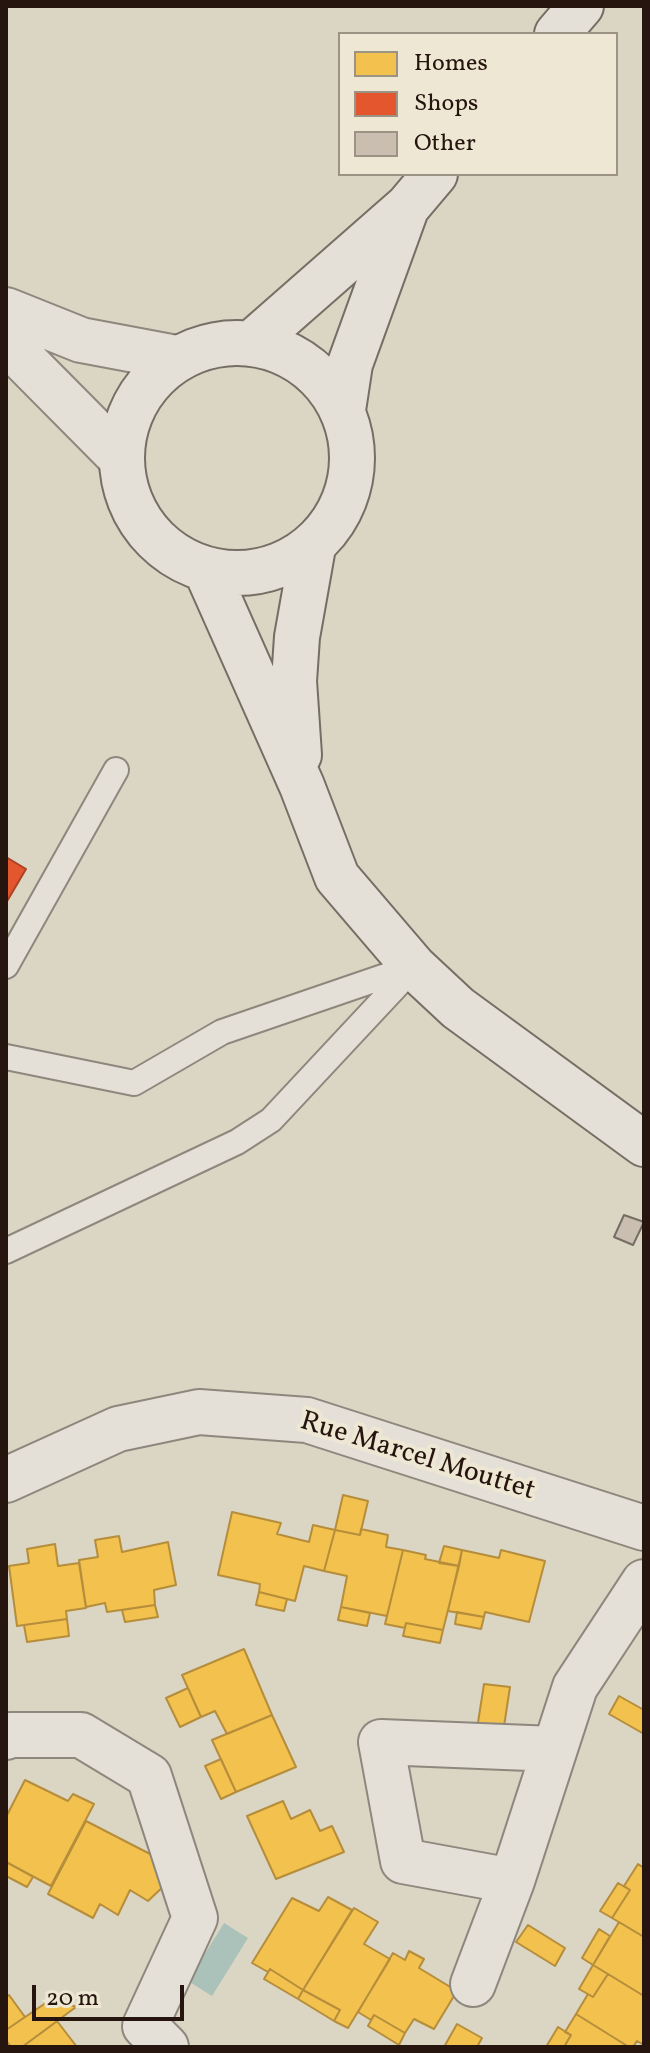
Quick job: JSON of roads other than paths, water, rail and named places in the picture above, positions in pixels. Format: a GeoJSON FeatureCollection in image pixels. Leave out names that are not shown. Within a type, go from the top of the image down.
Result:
{"type":"FeatureCollection","features":[{"type":"Feature","properties":{"kind":"street"},"geometry":{"type":"LineString","coordinates":[[559,32],[581,6]]}},
{"type":"Feature","properties":{"kind":"street"},"geometry":{"type":"LineString","coordinates":[[253,342],[421,190]]}},
{"type":"Feature","properties":{"kind":"street"},"geometry":{"type":"LineString","coordinates":[[343,410],[350,364],[421,190]]}},
{"type":"Feature","properties":{"kind":"street"},"geometry":{"type":"LineString","coordinates":[[6,310],[81,340],[177,358]]}},
{"type":"Feature","properties":{"kind":"street"},"geometry":{"type":"LineString","coordinates":[[6,342],[120,457]]}},
{"type":"Feature","properties":{"kind":"street"},"geometry":{"type":"LineString","coordinates":[[253,342],[291,354],[322,378],[343,410],[353,446],[351,483],[337,519],[313,547],[280,567],[244,574],[206,570],[171,554],[144,528],[127,494],[120,457],[128,418],[147,384],[177,358],[214,343],[253,342]]}},
{"type":"Feature","properties":{"kind":"street"},"geometry":{"type":"LineString","coordinates":[[302,786],[294,681],[297,637],[313,547]]}},
{"type":"Feature","properties":{"kind":"street"},"geometry":{"type":"LineString","coordinates":[[206,570],[302,786],[337,877],[414,967],[458,1008],[644,1144]]}},
{"type":"Feature","properties":{"kind":"street","name":"Rue Marcel Mouttet"},"geometry":{"type":"LineString","coordinates":[[6,1480],[118,1429],[199,1412],[307,1420],[644,1528]]}},
{"type":"Feature","properties":{"kind":"street"},"geometry":{"type":"LineString","coordinates":[[473,1984],[512,1881],[575,1687],[644,1582]]}},
{"type":"Feature","properties":{"kind":"street"},"geometry":{"type":"LineString","coordinates":[[6,1737],[81,1735],[149,1776],[195,1918],[145,2026],[166,2047]]}},
{"type":"Feature","properties":{"kind":"street"},"geometry":{"type":"LineString","coordinates":[[512,1881],[403,1861],[381,1742],[554,1749]]}},
{"type":"Feature","properties":{"kind":"lane"},"geometry":{"type":"LineString","coordinates":[[6,966],[116,770]]}},
{"type":"Feature","properties":{"kind":"lane"},"geometry":{"type":"LineString","coordinates":[[6,1057],[134,1083],[222,1032],[414,967]]}},
{"type":"Feature","properties":{"kind":"lane"},"geometry":{"type":"LineString","coordinates":[[6,1251],[237,1142],[271,1120],[414,967]]}},
{"type":"Feature","properties":{"kind":"water"},"geometry":{"type":"Polygon","coordinates":[[[224,1923],[248,1938],[212,1996],[188,1981],[224,1923]]]}}]}
